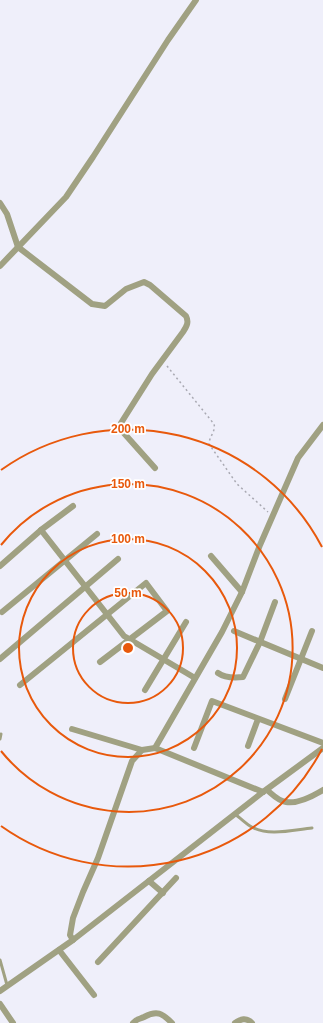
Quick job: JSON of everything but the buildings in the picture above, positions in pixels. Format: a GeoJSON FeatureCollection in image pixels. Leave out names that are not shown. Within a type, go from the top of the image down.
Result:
{"type":"FeatureCollection","features":[{"type":"Feature","properties":{"kind":"street"},"geometry":{"type":"LineString","coordinates":[[0,266],[66,197],[168,40],[196,0]]}},
{"type":"Feature","properties":{"kind":"street"},"geometry":{"type":"LineString","coordinates":[[0,203],[7,214],[18,247],[92,304],[105,306],[126,289],[144,282],[186,316],[188,320],[187,327],[152,374],[121,423],[120,427],[155,468]]}},
{"type":"Feature","properties":{"kind":"street"},"geometry":{"type":"LineString","coordinates":[[155,748],[222,632],[242,592],[272,516],[298,458],[323,424]]}},
{"type":"Feature","properties":{"kind":"street"},"geometry":{"type":"LineString","coordinates":[[0,566],[41,530],[72,506]]}},
{"type":"Feature","properties":{"kind":"street"},"geometry":{"type":"LineString","coordinates":[[41,530],[124,636],[195,678]]}},
{"type":"Feature","properties":{"kind":"street"},"geometry":{"type":"LineString","coordinates":[[2,612],[97,534]]}},
{"type":"Feature","properties":{"kind":"street"},"geometry":{"type":"LineString","coordinates":[[211,556],[242,592]]}},
{"type":"Feature","properties":{"kind":"street"},"geometry":{"type":"LineString","coordinates":[[0,659],[118,559]]}},
{"type":"Feature","properties":{"kind":"street"},"geometry":{"type":"LineString","coordinates":[[20,685],[146,584],[167,611],[100,662]]}},
{"type":"Feature","properties":{"kind":"street"},"geometry":{"type":"LineString","coordinates":[[218,673],[234,678],[243,677],[260,642],[275,602]]}},
{"type":"Feature","properties":{"kind":"street"},"geometry":{"type":"LineString","coordinates":[[144,690],[186,622]]}},
{"type":"Feature","properties":{"kind":"street"},"geometry":{"type":"LineString","coordinates":[[234,631],[323,668]]}},
{"type":"Feature","properties":{"kind":"street"},"geometry":{"type":"LineString","coordinates":[[285,699],[312,631]]}},
{"type":"Feature","properties":{"kind":"street"},"geometry":{"type":"LineString","coordinates":[[194,748],[212,701],[323,743]]}},
{"type":"Feature","properties":{"kind":"street"},"geometry":{"type":"LineString","coordinates":[[248,746],[258,719]]}},
{"type":"Feature","properties":{"kind":"street"},"geometry":{"type":"LineString","coordinates":[[72,729],[142,750],[155,748],[265,791],[286,802],[295,802],[323,790]]}},
{"type":"Feature","properties":{"kind":"street"},"geometry":{"type":"LineString","coordinates":[[0,991],[73,940],[235,814],[323,748]]}},
{"type":"Feature","properties":{"kind":"street"},"geometry":{"type":"LineString","coordinates":[[73,940],[70,935],[73,918],[98,858],[128,769],[132,761],[142,750]]}},
{"type":"Feature","properties":{"kind":"street"},"geometry":{"type":"LineString","coordinates":[[98,962],[176,878]]}},
{"type":"Feature","properties":{"kind":"street"},"geometry":{"type":"LineString","coordinates":[[149,881],[163,893]]}},
{"type":"Feature","properties":{"kind":"street"},"geometry":{"type":"LineString","coordinates":[[59,950],[94,994]]}},
{"type":"Feature","properties":{"kind":"street"},"geometry":{"type":"LineString","coordinates":[[0,1004],[13,1023]]}},
{"type":"Feature","properties":{"kind":"street"},"geometry":{"type":"LineString","coordinates":[[133,1023],[136,1020],[157,1012],[172,1023]]}},
{"type":"Feature","properties":{"kind":"street"},"geometry":{"type":"LineString","coordinates":[[235,1023],[243,1019],[247,1019],[252,1023]]}},
{"type":"Feature","properties":{"kind":"lane"},"geometry":{"type":"LineString","coordinates":[[0,739],[2,734]]}},
{"type":"Feature","properties":{"kind":"lane"},"geometry":{"type":"LineString","coordinates":[[235,814],[250,826],[264,831],[312,828]]}},
{"type":"Feature","properties":{"kind":"lane"},"geometry":{"type":"LineString","coordinates":[[0,960],[7,986]]}},
{"type":"Feature","properties":{"kind":"path"},"geometry":{"type":"LineString","coordinates":[[162,360],[214,424],[214,429],[209,440],[209,444],[237,484],[272,516]]}}]}
